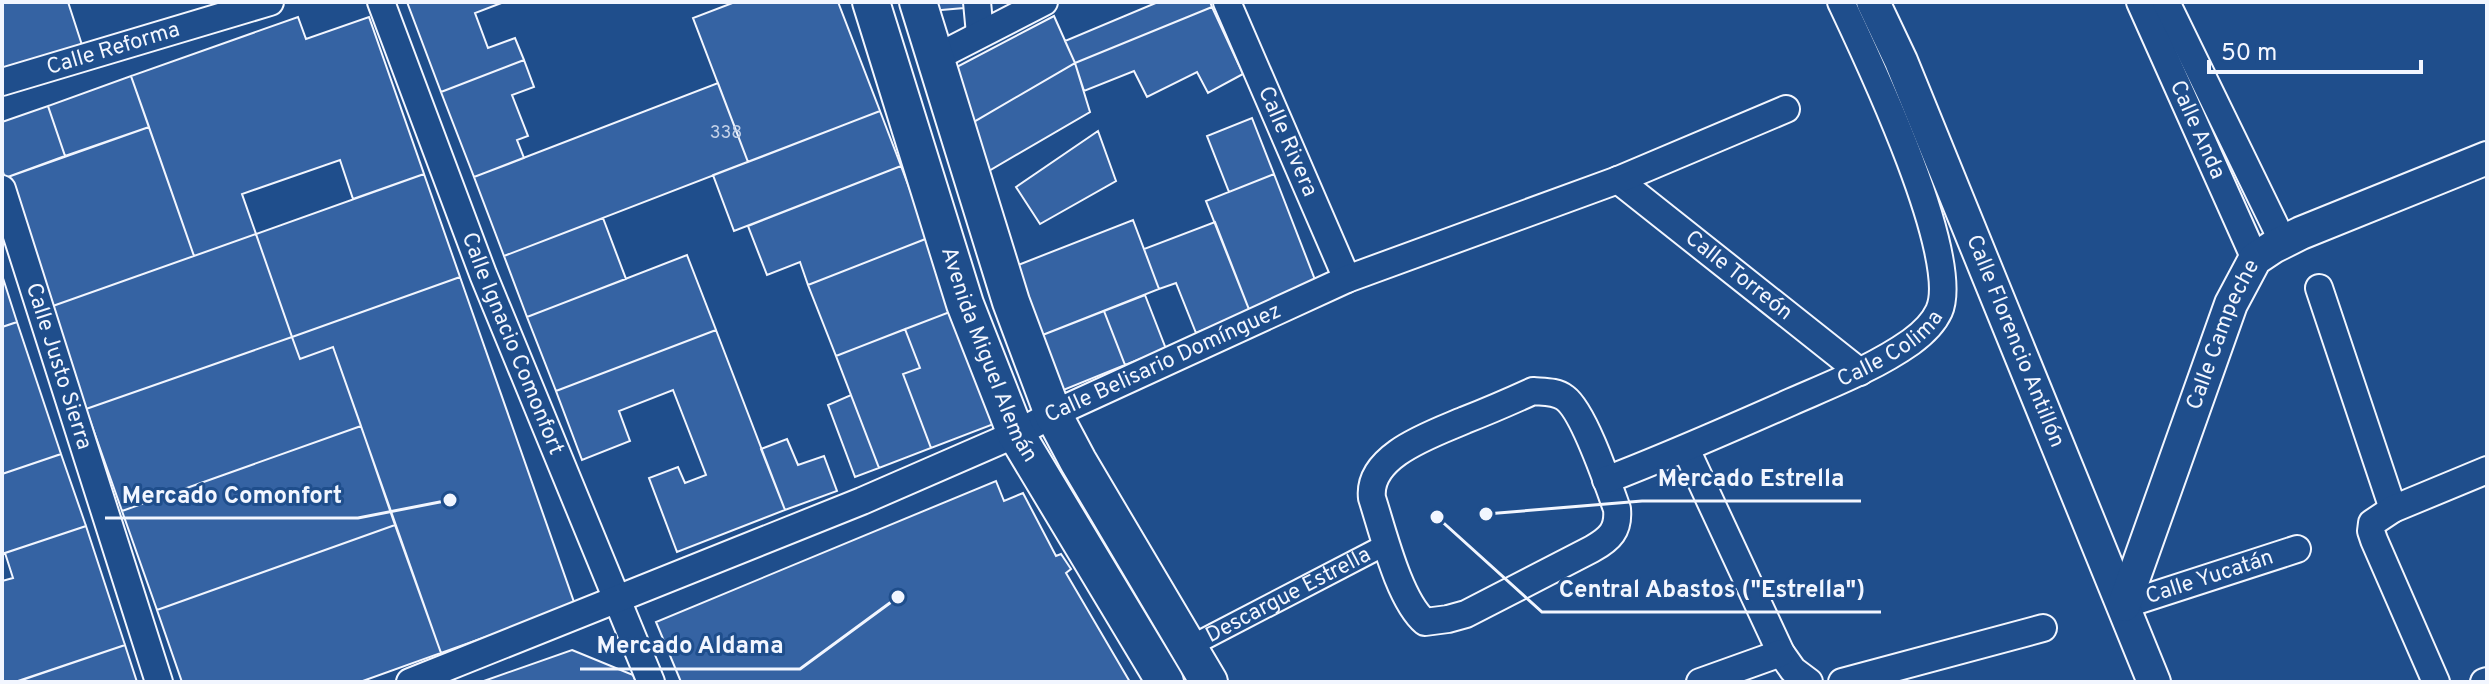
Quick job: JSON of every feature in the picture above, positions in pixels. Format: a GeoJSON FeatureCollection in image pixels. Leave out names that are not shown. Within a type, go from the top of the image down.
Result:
{"type":"FeatureCollection","features":[{"type":"Feature","properties":{"kind":"main road","name":"Avenida Miguel Alemán"},"geometry":{"type":"LineString","coordinates":[[871,2],[965,304],[1016,434],[1165,682]]}},
{"type":"Feature","properties":{"kind":"main road","name":"Avenida Miguel Alemán"},"geometry":{"type":"LineString","coordinates":[[918,2],[1011,302],[1053,414],[1209,682]]}},
{"type":"Feature","properties":{"kind":"street","name":"Calle Reforma"},"geometry":{"type":"LineString","coordinates":[[2,82],[270,2]]}},
{"type":"Feature","properties":{"kind":"street","name":"Calle Ignacio Comonfort"},"geometry":{"type":"LineString","coordinates":[[381,2],[483,274],[651,682]]}},
{"type":"Feature","properties":{"kind":"street"},"geometry":{"type":"LineString","coordinates":[[977,2],[980,34]]}},
{"type":"Feature","properties":{"kind":"street"},"geometry":{"type":"LineString","coordinates":[[937,57],[1044,2]]}},
{"type":"Feature","properties":{"kind":"street","name":"Calle Rivera"},"geometry":{"type":"LineString","coordinates":[[1227,2],[1347,279]]}},
{"type":"Feature","properties":{"kind":"street","name":"Calle Colima"},"geometry":{"type":"LineString","coordinates":[[1606,480],[1686,449],[1860,372],[1911,342],[1928,327],[1940,309],[1944,284],[1923,198],[1875,74],[1841,2]]}},
{"type":"Feature","properties":{"kind":"street","name":"Calle Florencio Antillón"},"geometry":{"type":"LineString","coordinates":[[1873,2],[1901,61],[2154,682]]}},
{"type":"Feature","properties":{"kind":"street","name":"Calle Anda"},"geometry":{"type":"LineString","coordinates":[[2140,2],[2255,259]]}},
{"type":"Feature","properties":{"kind":"street","name":"Calle Anda"},"geometry":{"type":"LineString","coordinates":[[2166,2],[2283,242]]}},
{"type":"Feature","properties":{"kind":"street","name":"Calle Belisario Domínguez"},"geometry":{"type":"LineString","coordinates":[[410,682],[862,501],[1016,434],[1053,414],[1347,279],[1618,180],[1786,109]]}},
{"type":"Feature","properties":{"kind":"street","name":"Calle Campeche"},"geometry":{"type":"LineString","coordinates":[[2124,605],[2231,304],[2255,259],[2283,242],[2487,158]]}},
{"type":"Feature","properties":{"kind":"street","name":"Calle Torreón"},"geometry":{"type":"LineString","coordinates":[[1618,180],[1860,372]]}},
{"type":"Feature","properties":{"kind":"street","name":"Calle Justo Sierra"},"geometry":{"type":"LineString","coordinates":[[2,189],[159,682]]}},
{"type":"Feature","properties":{"kind":"street"},"geometry":{"type":"LineString","coordinates":[[2319,288],[2382,516]]}},
{"type":"Feature","properties":{"kind":"street","name":"Descargue Estrella"},"geometry":{"type":"LineString","coordinates":[[1533,391],[1554,392],[1565,398],[1577,412],[1617,509],[1618,521],[1610,537],[1592,549],[1466,614],[1448,619],[1425,622],[1417,615],[1409,605],[1387,544],[1371,491],[1375,477],[1385,463],[1409,445],[1533,391]]}},
{"type":"Feature","properties":{"kind":"street"},"geometry":{"type":"LineString","coordinates":[[1686,449],[1781,653],[1793,670],[1809,682]]}},
{"type":"Feature","properties":{"kind":"street"},"geometry":{"type":"LineString","coordinates":[[2436,682],[2371,531],[2382,516],[2487,470]]}},
{"type":"Feature","properties":{"kind":"street","name":"Descargue Estrella"},"geometry":{"type":"LineString","coordinates":[[1189,647],[1387,544]]}},
{"type":"Feature","properties":{"kind":"street","name":"Calle Yucatán"},"geometry":{"type":"LineString","coordinates":[[2124,605],[2297,549]]}},
{"type":"Feature","properties":{"kind":"street"},"geometry":{"type":"LineString","coordinates":[[1842,682],[2043,628]]}},
{"type":"Feature","properties":{"kind":"street"},"geometry":{"type":"LineString","coordinates":[[1700,682],[1781,653]]}},
{"type":"Feature","properties":{"kind":"building"},"geometry":{"type":"Polygon","coordinates":[[[2,2],[68,2],[82,45],[2,71],[2,2]]]}},
{"type":"Feature","properties":{"kind":"building"},"geometry":{"type":"Polygon","coordinates":[[[407,2],[504,2],[475,13],[488,48],[515,38],[524,60],[441,92],[407,2]]]}},
{"type":"Feature","properties":{"kind":"building"},"geometry":{"type":"Polygon","coordinates":[[[735,2],[838,2],[880,111],[748,162],[693,18],[735,2]]]}},
{"type":"Feature","properties":{"kind":"building"},"geometry":{"type":"Polygon","coordinates":[[[928,2],[964,2],[964,8],[930,11],[928,2]]]}},
{"type":"Feature","properties":{"kind":"building"},"geometry":{"type":"Polygon","coordinates":[[[1158,2],[1210,2],[1212,7],[1075,63],[1065,41],[1158,2]]]}},
{"type":"Feature","properties":{"kind":"building"},"geometry":{"type":"Polygon","coordinates":[[[1212,7],[1243,74],[1208,93],[1197,72],[1147,97],[1134,71],[1084,91],[1075,63],[1212,7]]]}},
{"type":"Feature","properties":{"kind":"building"},"geometry":{"type":"Polygon","coordinates":[[[1054,16],[1075,63],[972,123],[951,70],[1054,16]]]}},
{"type":"Feature","properties":{"kind":"building"},"geometry":{"type":"Polygon","coordinates":[[[298,17],[306,39],[369,17],[424,174],[353,199],[340,160],[242,194],[256,234],[194,256],[131,76],[298,17]]]}},
{"type":"Feature","properties":{"kind":"building"},"geometry":{"type":"Polygon","coordinates":[[[524,60],[534,87],[512,95],[528,136],[517,140],[524,158],[474,177],[441,92],[524,60]]]}},
{"type":"Feature","properties":{"kind":"building"},"geometry":{"type":"Polygon","coordinates":[[[1075,63],[1090,112],[987,172],[972,123],[1075,63]]]}},
{"type":"Feature","properties":{"kind":"building"},"geometry":{"type":"Polygon","coordinates":[[[131,76],[149,127],[65,156],[48,106],[131,76]]]}},
{"type":"Feature","properties":{"kind":"building"},"geometry":{"type":"Polygon","coordinates":[[[718,83],[748,162],[504,256],[474,177],[718,83]]]}},
{"type":"Feature","properties":{"kind":"building"},"geometry":{"type":"Polygon","coordinates":[[[48,106],[65,156],[5,178],[2,169],[2,122],[48,106]]]}},
{"type":"Feature","properties":{"kind":"building"},"geometry":{"type":"Polygon","coordinates":[[[880,111],[901,166],[734,231],[713,175],[880,111]]]}},
{"type":"Feature","properties":{"kind":"building"},"geometry":{"type":"Polygon","coordinates":[[[1252,118],[1274,174],[1229,192],[1207,136],[1252,118]]]}},
{"type":"Feature","properties":{"kind":"building"},"geometry":{"type":"Polygon","coordinates":[[[149,127],[194,256],[50,307],[5,178],[149,127]]]}},
{"type":"Feature","properties":{"kind":"building"},"geometry":{"type":"Polygon","coordinates":[[[1098,131],[1116,181],[1040,224],[1016,187],[1098,131]]]}},
{"type":"Feature","properties":{"kind":"building"},"geometry":{"type":"Polygon","coordinates":[[[901,166],[928,238],[808,285],[800,262],[767,275],[748,226],[901,166]]]}},
{"type":"Feature","properties":{"kind":"building"},"geometry":{"type":"Polygon","coordinates":[[[424,174],[460,277],[292,337],[256,234],[424,174]]]}},
{"type":"Feature","properties":{"kind":"building"},"geometry":{"type":"Polygon","coordinates":[[[1274,174],[1317,285],[1250,312],[1206,201],[1274,174]]]}},
{"type":"Feature","properties":{"kind":"building"},"geometry":{"type":"Polygon","coordinates":[[[603,218],[626,279],[527,317],[504,256],[603,218]]]}},
{"type":"Feature","properties":{"kind":"building"},"geometry":{"type":"Polygon","coordinates":[[[1133,220],[1159,289],[1040,336],[1013,267],[1133,220]]]}},
{"type":"Feature","properties":{"kind":"building"},"geometry":{"type":"Polygon","coordinates":[[[1215,222],[1250,312],[1196,333],[1176,283],[1159,289],[1144,249],[1215,222]]]}},
{"type":"Feature","properties":{"kind":"building"},"geometry":{"type":"Polygon","coordinates":[[[256,234],[292,337],[86,409],[50,307],[256,234]]]}},
{"type":"Feature","properties":{"kind":"building"},"geometry":{"type":"Polygon","coordinates":[[[928,238],[955,310],[836,356],[808,285],[928,238]]]}},
{"type":"Feature","properties":{"kind":"building"},"geometry":{"type":"Polygon","coordinates":[[[687,255],[716,330],[556,391],[527,317],[687,255]]]}},
{"type":"Feature","properties":{"kind":"building"},"geometry":{"type":"Polygon","coordinates":[[[2,275],[17,322],[2,327],[2,275]]]}},
{"type":"Feature","properties":{"kind":"building"},"geometry":{"type":"Polygon","coordinates":[[[460,277],[575,605],[441,653],[333,347],[300,359],[292,337],[460,277]]]}},
{"type":"Feature","properties":{"kind":"building"},"geometry":{"type":"Polygon","coordinates":[[[1145,295],[1166,349],[1125,365],[1104,311],[1145,295]]]}},
{"type":"Feature","properties":{"kind":"building"},"geometry":{"type":"Polygon","coordinates":[[[955,310],[999,422],[931,448],[903,374],[920,368],[905,329],[955,310]]]}},
{"type":"Feature","properties":{"kind":"building"},"geometry":{"type":"Polygon","coordinates":[[[1104,311],[1125,365],[1061,391],[1040,336],[1104,311]]]}},
{"type":"Feature","properties":{"kind":"building"},"geometry":{"type":"Polygon","coordinates":[[[17,322],[61,454],[2,474],[2,327],[17,322]]]}},
{"type":"Feature","properties":{"kind":"building"},"geometry":{"type":"Polygon","coordinates":[[[905,329],[920,368],[903,374],[931,448],[879,468],[836,356],[905,329]]]}},
{"type":"Feature","properties":{"kind":"building"},"geometry":{"type":"Polygon","coordinates":[[[716,330],[785,510],[677,552],[649,478],[678,467],[685,483],[706,475],[673,390],[619,411],[630,441],[582,460],[556,391],[716,330]]]}},
{"type":"Feature","properties":{"kind":"building"},"geometry":{"type":"Polygon","coordinates":[[[292,337],[300,359],[333,347],[361,426],[122,511],[86,409],[292,337]]]}},
{"type":"Feature","properties":{"kind":"building"},"geometry":{"type":"Polygon","coordinates":[[[851,395],[879,468],[855,477],[828,405],[851,395]]]}},
{"type":"Feature","properties":{"kind":"building"},"geometry":{"type":"Polygon","coordinates":[[[361,426],[395,525],[157,610],[122,511],[361,426]]]}},
{"type":"Feature","properties":{"kind":"building"},"geometry":{"type":"Polygon","coordinates":[[[787,439],[798,465],[824,456],[837,491],[785,510],[761,449],[787,439]]]}},
{"type":"Feature","properties":{"kind":"building"},"geometry":{"type":"Polygon","coordinates":[[[61,454],[86,526],[2,554],[2,474],[61,454]]]}},
{"type":"Feature","properties":{"kind":"building"},"geometry":{"type":"Polygon","coordinates":[[[996,481],[1004,501],[1023,493],[1056,556],[1061,554],[1071,569],[1066,573],[1130,682],[681,682],[656,622],[996,481]]]}},
{"type":"Feature","properties":{"kind":"building"},"geometry":{"type":"Polygon","coordinates":[[[395,525],[441,653],[360,682],[182,682],[157,610],[395,525]]]}},
{"type":"Feature","properties":{"kind":"building"},"geometry":{"type":"Polygon","coordinates":[[[86,526],[125,645],[15,682],[2,682],[2,581],[13,578],[5,553],[86,526]]]}},
{"type":"Feature","properties":{"kind":"building"},"geometry":{"type":"Polygon","coordinates":[[[125,645],[137,682],[26,682],[25,679],[125,645]]]}},
{"type":"Feature","properties":{"kind":"building"},"geometry":{"type":"Polygon","coordinates":[[[572,650],[633,675],[636,682],[481,682],[572,650]]]}},
{"type":"Feature","properties":{"kind":"place","name":"Mercado Comonfort"},"geometry":{"type":"Point","coordinates":[450,500]}},
{"type":"Feature","properties":{"kind":"place","name":"Mercado Estrella"},"geometry":{"type":"Point","coordinates":[1486,514]}},
{"type":"Feature","properties":{"kind":"place","name":"Central Abastos (\"Estrella\")"},"geometry":{"type":"Point","coordinates":[1437,517]}},
{"type":"Feature","properties":{"kind":"place","name":"Mercado Aldama"},"geometry":{"type":"Point","coordinates":[898,597]}}]}
